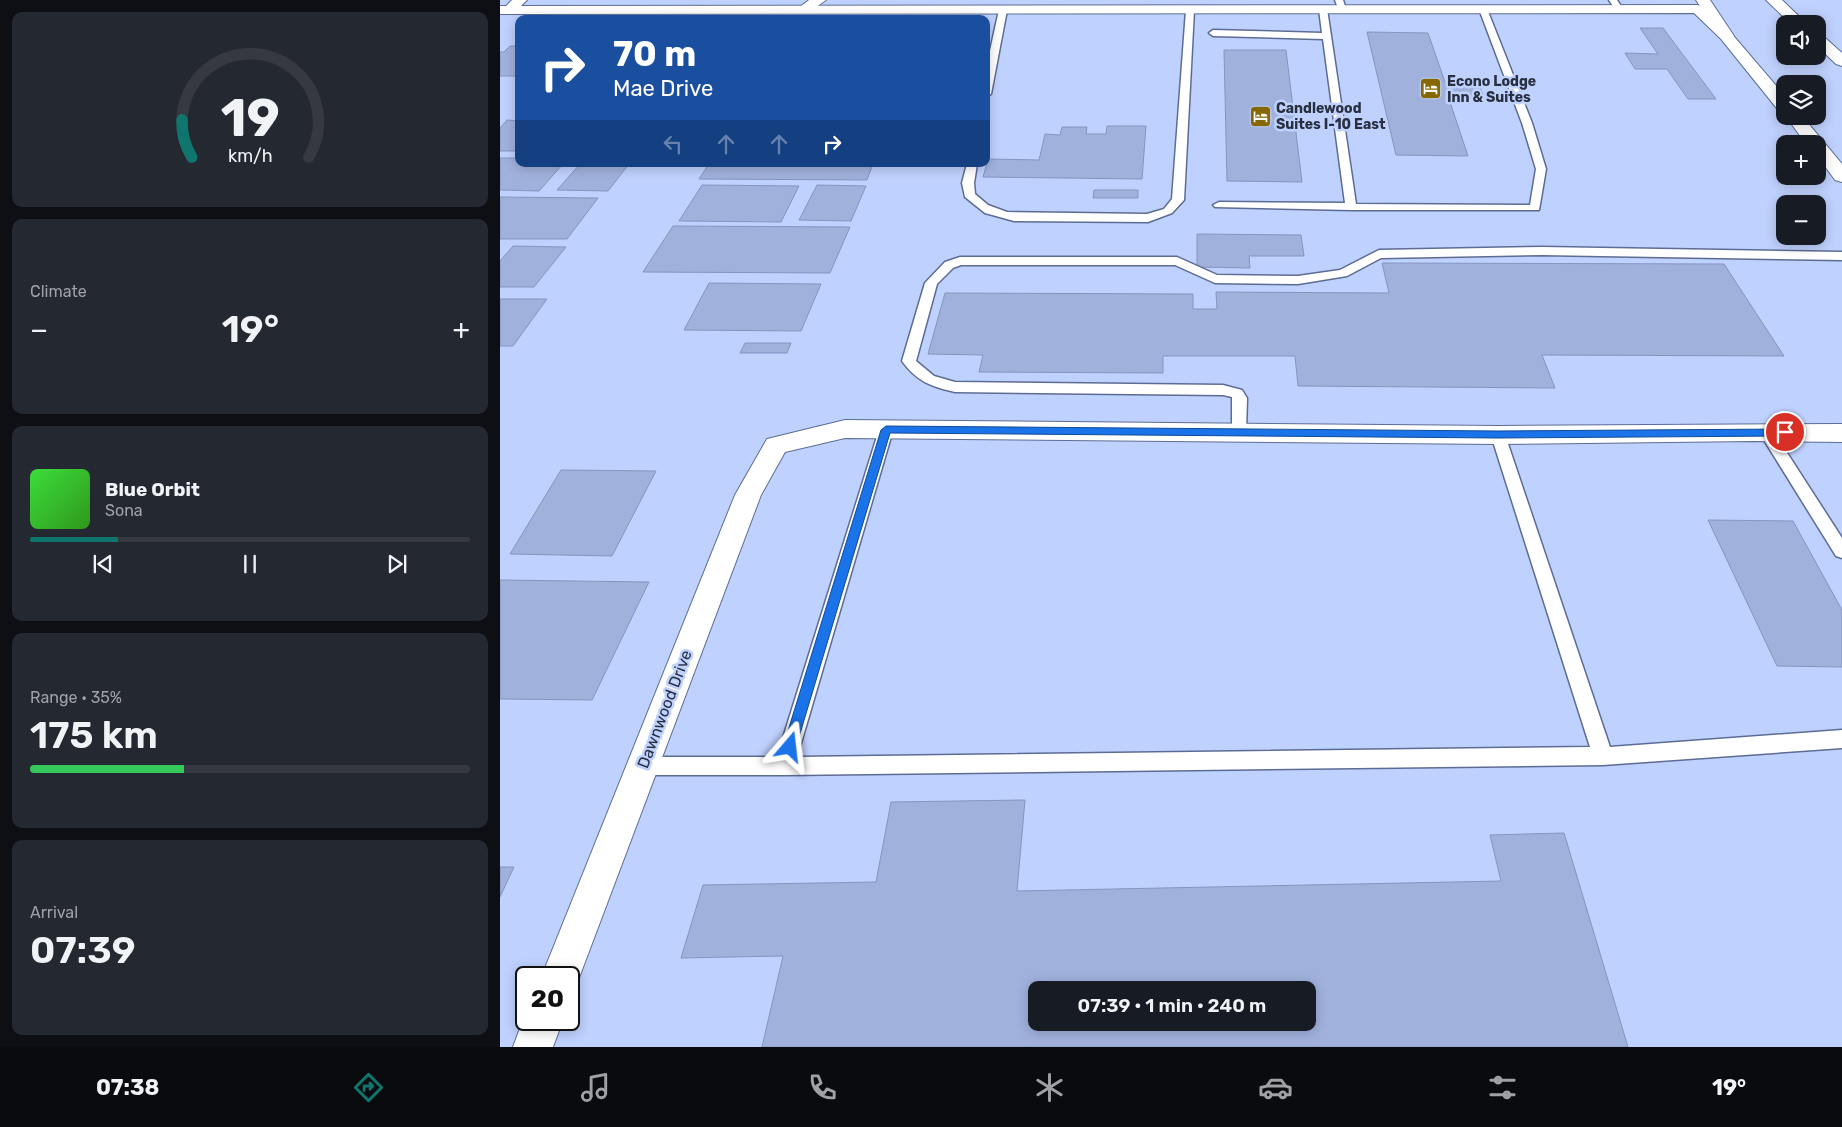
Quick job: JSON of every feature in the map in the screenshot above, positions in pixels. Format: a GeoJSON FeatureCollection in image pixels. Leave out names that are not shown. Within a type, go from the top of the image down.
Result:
{"type":"FeatureCollection","features":[{"type":"Feature","properties":{"kind":"main road"},"geometry":{"type":"LineString","coordinates":[[504,10],[520,0]]}},
{"type":"Feature","properties":{"kind":"main road"},"geometry":{"type":"LineString","coordinates":[[803,10],[819,0]]}},
{"type":"Feature","properties":{"kind":"main road"},"geometry":{"type":"LineString","coordinates":[[1773,0],[1790,15]]}},
{"type":"Feature","properties":{"kind":"main road"},"geometry":{"type":"LineString","coordinates":[[504,10],[1323,10],[1340,5],[1476,6],[1696,3],[1776,96]]}},
{"type":"Feature","properties":{"kind":"main road"},"geometry":{"type":"LineString","coordinates":[[1826,46],[1842,61]]}},
{"type":"Feature","properties":{"kind":"main road"},"geometry":{"type":"LineString","coordinates":[[1800,125],[1809,135]]}},
{"type":"Feature","properties":{"kind":"main road"},"geometry":{"type":"LineString","coordinates":[[1826,156],[1842,176]]}},
{"type":"Feature","properties":{"kind":"main road","name":"Dawnwood Drive"},"geometry":{"type":"LineString","coordinates":[[565,966],[641,766],[748,496],[776,445],[845,429],[886,430]]}},
{"type":"Feature","properties":{"kind":"main road"},"geometry":{"type":"LineString","coordinates":[[886,430],[1498,435],[1842,433]]}},
{"type":"Feature","properties":{"kind":"main road"},"geometry":{"type":"LineString","coordinates":[[533,1047],[539,1031]]}},
{"type":"Feature","properties":{"kind":"lane"},"geometry":{"type":"LineString","coordinates":[[1219,205],[1535,208],[1540,168],[1524,114],[1476,6]]}},
{"type":"Feature","properties":{"kind":"lane"},"geometry":{"type":"LineString","coordinates":[[990,74],[1003,10]]}},
{"type":"Feature","properties":{"kind":"lane"},"geometry":{"type":"LineString","coordinates":[[971,167],[968,183],[969,195],[978,206],[994,213],[1014,217],[1148,218],[1168,211],[1178,200],[1190,10]]}},
{"type":"Feature","properties":{"kind":"lane"},"geometry":{"type":"LineString","coordinates":[[1323,10],[1351,207]]}},
{"type":"Feature","properties":{"kind":"lane"},"geometry":{"type":"LineString","coordinates":[[1213,33],[1328,36]]}},
{"type":"Feature","properties":{"kind":"lane"},"geometry":{"type":"LineString","coordinates":[[1239,433],[1240,398],[1236,393],[1223,390],[955,388],[933,382],[918,374],[908,361],[931,283],[949,265],[960,260],[1177,262],[1215,279],[1298,280],[1343,273],[1379,254],[1542,251],[1842,256]]}},
{"type":"Feature","properties":{"kind":"lane"},"geometry":{"type":"LineString","coordinates":[[784,766],[886,430]]}},
{"type":"Feature","properties":{"kind":"lane"},"geometry":{"type":"LineString","coordinates":[[1766,432],[1842,552]]}},
{"type":"Feature","properties":{"kind":"lane"},"geometry":{"type":"LineString","coordinates":[[1498,435],[1603,756]]}},
{"type":"Feature","properties":{"kind":"lane"},"geometry":{"type":"LineString","coordinates":[[641,766],[1603,756],[1842,739]]}},
{"type":"Feature","properties":{"kind":"building"},"geometry":{"type":"Polygon","coordinates":[[[1640,28],[1663,28],[1716,99],[1688,99],[1667,69],[1635,69],[1625,53],[1658,54],[1640,28]]]}},
{"type":"Feature","properties":{"kind":"building","name":"Econo Lodge Inn & Suites"},"geometry":{"type":"Polygon","coordinates":[[[1367,32],[1428,33],[1445,82],[1478,83],[1484,97],[1448,96],[1468,156],[1396,155],[1367,32]]]}},
{"type":"Feature","properties":{"kind":"building"},"geometry":{"type":"Polygon","coordinates":[[[510,46],[515,46],[515,76],[500,76],[500,52],[504,52],[510,46]]]}},
{"type":"Feature","properties":{"kind":"building","name":"Candlewood Suites I-10 East"},"geometry":{"type":"Polygon","coordinates":[[[1224,50],[1286,50],[1302,182],[1227,181],[1224,50]]]}},
{"type":"Feature","properties":{"kind":"building"},"geometry":{"type":"Polygon","coordinates":[[[507,120],[515,121],[515,151],[500,151],[500,128],[507,120]]]}},
{"type":"Feature","properties":{"kind":"building"},"geometry":{"type":"Polygon","coordinates":[[[1107,126],[1146,126],[1142,179],[983,177],[986,167],[990,167],[990,159],[1039,160],[1045,134],[1060,135],[1062,127],[1087,127],[1086,134],[1106,134],[1107,126]]]}},
{"type":"Feature","properties":{"kind":"building"},"geometry":{"type":"Polygon","coordinates":[[[500,158],[515,158],[515,167],[560,167],[539,191],[500,190],[500,158]]]}},
{"type":"Feature","properties":{"kind":"building"},"geometry":{"type":"Polygon","coordinates":[[[577,167],[627,167],[608,191],[557,190],[577,167]]]}},
{"type":"Feature","properties":{"kind":"building"},"geometry":{"type":"Polygon","coordinates":[[[707,167],[872,167],[867,180],[699,179],[707,167]]]}},
{"type":"Feature","properties":{"kind":"building"},"geometry":{"type":"Polygon","coordinates":[[[702,185],[799,186],[781,222],[679,221],[702,185]]]}},
{"type":"Feature","properties":{"kind":"building"},"geometry":{"type":"Polygon","coordinates":[[[817,185],[866,186],[851,221],[799,220],[817,185]]]}},
{"type":"Feature","properties":{"kind":"building"},"geometry":{"type":"Polygon","coordinates":[[[1094,190],[1138,190],[1138,198],[1093,198],[1094,190]]]}},
{"type":"Feature","properties":{"kind":"building"},"geometry":{"type":"Polygon","coordinates":[[[500,197],[598,198],[567,239],[500,239],[500,197]]]}},
{"type":"Feature","properties":{"kind":"building"},"geometry":{"type":"Polygon","coordinates":[[[673,226],[850,227],[830,273],[643,272],[673,226]]]}},
{"type":"Feature","properties":{"kind":"building"},"geometry":{"type":"Polygon","coordinates":[[[1197,234],[1301,235],[1304,256],[1249,256],[1250,268],[1197,267],[1197,234]]]}},
{"type":"Feature","properties":{"kind":"building"},"geometry":{"type":"Polygon","coordinates":[[[513,246],[566,247],[534,287],[500,287],[500,261],[513,246]]]}},
{"type":"Feature","properties":{"kind":"building"},"geometry":{"type":"Polygon","coordinates":[[[1382,263],[1724,264],[1784,356],[1542,355],[1555,388],[1298,386],[1295,356],[1163,356],[1163,373],[979,372],[983,355],[928,354],[945,293],[1193,294],[1193,309],[1217,309],[1216,292],[1389,293],[1382,263]]]}},
{"type":"Feature","properties":{"kind":"building"},"geometry":{"type":"Polygon","coordinates":[[[709,283],[821,284],[801,331],[684,330],[709,283]]]}},
{"type":"Feature","properties":{"kind":"building"},"geometry":{"type":"Polygon","coordinates":[[[500,299],[547,299],[513,346],[500,346],[500,299]]]}},
{"type":"Feature","properties":{"kind":"building"},"geometry":{"type":"Polygon","coordinates":[[[745,343],[791,343],[787,353],[740,353],[745,343]]]}},
{"type":"Feature","properties":{"kind":"building"},"geometry":{"type":"Polygon","coordinates":[[[561,470],[656,471],[612,556],[510,554],[561,470]]]}},
{"type":"Feature","properties":{"kind":"building"},"geometry":{"type":"Polygon","coordinates":[[[1708,520],[1793,521],[1842,610],[1842,667],[1777,666],[1708,520]]]}},
{"type":"Feature","properties":{"kind":"building"},"geometry":{"type":"Polygon","coordinates":[[[500,580],[649,582],[592,700],[500,699],[500,580]]]}},
{"type":"Feature","properties":{"kind":"building"},"geometry":{"type":"Polygon","coordinates":[[[1025,800],[1017,891],[1501,881],[1490,835],[1564,833],[1628,1047],[762,1047],[783,956],[681,958],[703,885],[876,882],[891,802],[1025,800]]]}},
{"type":"Feature","properties":{"kind":"building"},"geometry":{"type":"Polygon","coordinates":[[[500,867],[514,867],[500,897],[500,867]]]}},
{"type":"Feature","properties":{"kind":"place","name":"Econo Lodge Inn & Suites"},"geometry":{"type":"Point","coordinates":[1431,89]}},
{"type":"Feature","properties":{"kind":"place","name":"Candlewood Suites I-10 East"},"geometry":{"type":"Point","coordinates":[1260,116]}},
{"type":"Feature","properties":{"kind":"route"},"geometry":{"type":"LineString","coordinates":[[790,747],[886,430],[1498,435],[1785,432]]}}]}
